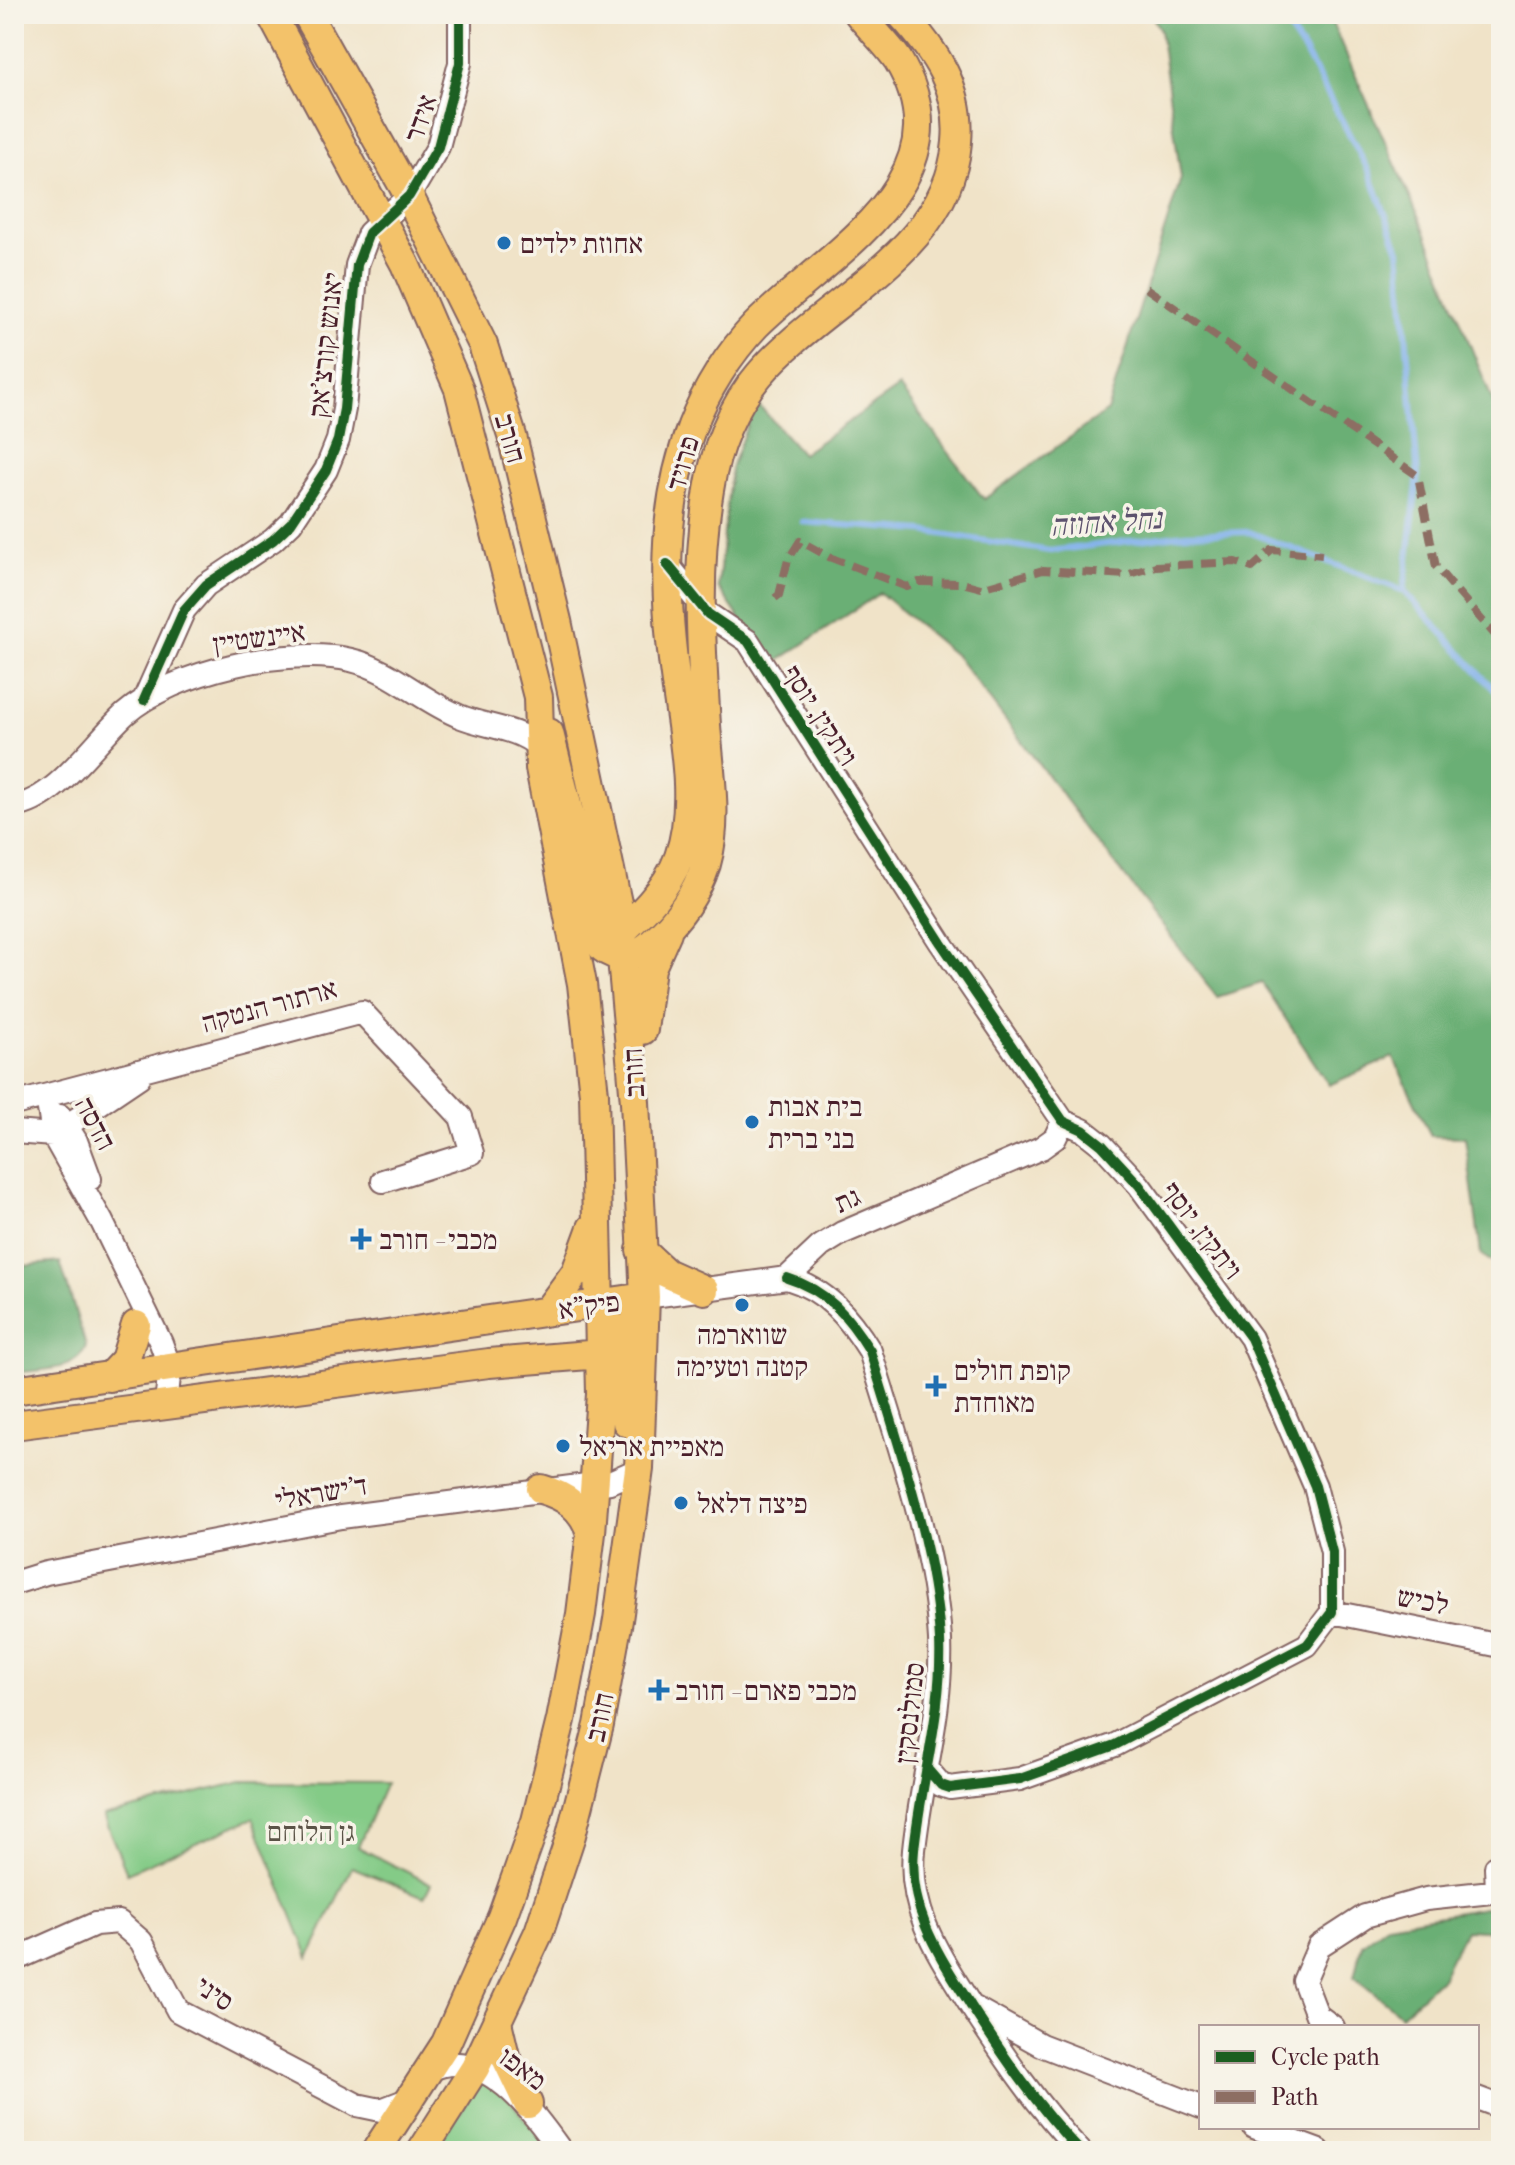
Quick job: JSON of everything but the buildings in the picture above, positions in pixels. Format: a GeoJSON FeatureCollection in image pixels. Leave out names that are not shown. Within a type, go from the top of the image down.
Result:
{"type":"FeatureCollection","features":[{"type":"Feature","properties":{"kind":"main road","name":"חורב"},"geometry":{"type":"LineString","coordinates":[[271,14],[381,218],[459,389],[538,697],[538,746],[589,1027],[600,1303],[612,1348],[601,1394],[591,1533],[564,1705],[536,1821],[502,1917],[432,2069],[391,2138],[376,2151]]}},
{"type":"Feature","properties":{"kind":"main road","name":"חורב"},"geometry":{"type":"LineString","coordinates":[[307,14],[409,196],[483,345],[512,436],[557,621],[612,877],[616,945],[635,1102],[645,1297],[639,1469],[618,1620],[592,1753],[571,1835],[539,1932],[475,2068],[422,2151]]}},
{"type":"Feature","properties":{"kind":"main road","name":"פרויד"},"geometry":{"type":"LineString","coordinates":[[580,973],[616,945],[672,873],[680,855],[688,804],[673,663],[667,564],[672,490],[692,424],[710,388],[756,325],[880,213],[908,174],[916,150],[917,122],[911,92],[897,60],[859,14]]}},
{"type":"Feature","properties":{"kind":"main road","name":"פרויד"},"geometry":{"type":"LineString","coordinates":[[616,945],[647,947],[671,925],[694,892],[706,862],[712,817],[700,606],[701,542],[714,459],[741,399],[784,348],[900,253],[940,203],[952,177],[959,122],[954,91],[923,39],[901,14]]}},
{"type":"Feature","properties":{"kind":"main road"},"geometry":{"type":"LineString","coordinates":[[538,697],[616,945]]}},
{"type":"Feature","properties":{"kind":"main road"},"geometry":{"type":"LineString","coordinates":[[612,877],[632,887],[648,887],[672,873]]}},
{"type":"Feature","properties":{"kind":"main road"},"geometry":{"type":"LineString","coordinates":[[635,1102],[651,968],[671,925]]}},
{"type":"Feature","properties":{"kind":"main road"},"geometry":{"type":"LineString","coordinates":[[548,1310],[581,1261],[598,1200]]}},
{"type":"Feature","properties":{"kind":"main road"},"geometry":{"type":"LineString","coordinates":[[641,1250],[666,1273],[704,1290]]}},
{"type":"Feature","properties":{"kind":"main road","name":"פיק\"א"},"geometry":{"type":"LineString","coordinates":[[14,1390],[645,1297],[635,1326],[612,1348],[14,1425]]}},
{"type":"Feature","properties":{"kind":"main road"},"geometry":{"type":"LineString","coordinates":[[109,1377],[125,1360],[136,1325]]}},
{"type":"Feature","properties":{"kind":"main road"},"geometry":{"type":"LineString","coordinates":[[612,1348],[639,1469]]}},
{"type":"Feature","properties":{"kind":"main road"},"geometry":{"type":"LineString","coordinates":[[547,1358],[571,1368],[601,1394]]}},
{"type":"Feature","properties":{"kind":"main road"},"geometry":{"type":"LineString","coordinates":[[541,1489],[571,1502],[585,1517],[591,1533]]}},
{"type":"Feature","properties":{"kind":"main road"},"geometry":{"type":"LineString","coordinates":[[497,2022],[501,2046],[528,2104]]}},
{"type":"Feature","properties":{"kind":"street","name":"אידר"},"geometry":{"type":"LineString","coordinates":[[381,218],[409,196],[438,147],[460,63],[460,14]]}},
{"type":"Feature","properties":{"kind":"street","name":"יאנוש קורצ'אק"},"geometry":{"type":"LineString","coordinates":[[144,700],[184,610],[206,585],[273,540],[291,523],[326,470],[338,440],[344,409],[357,265],[369,233],[381,218]]}},
{"type":"Feature","properties":{"kind":"street","name":"ויתקין, יוסף"},"geometry":{"type":"LineString","coordinates":[[667,564],[700,606],[724,628],[748,641],[941,943],[1063,1121],[1083,1130],[1102,1145],[1139,1185],[1251,1338],[1315,1486],[1332,1552],[1332,1612]]}},
{"type":"Feature","properties":{"kind":"street","name":"איינשטיין"},"geometry":{"type":"LineString","coordinates":[[14,806],[25,805],[61,780],[124,715],[144,700],[238,664],[280,658],[351,660],[382,673],[458,716],[518,733],[538,746]]}},
{"type":"Feature","properties":{"kind":"street","name":"ארתור הנטקה"},"geometry":{"type":"LineString","coordinates":[[14,1104],[362,1012],[461,1117],[472,1153],[383,1181]]}},
{"type":"Feature","properties":{"kind":"street","name":"ארתור הנטקה"},"geometry":{"type":"LineString","coordinates":[[60,1131],[146,1071]]}},
{"type":"Feature","properties":{"kind":"street","name":"הדסה"},"geometry":{"type":"LineString","coordinates":[[47,1096],[132,1288],[161,1343],[158,1370]]}},
{"type":"Feature","properties":{"kind":"street"},"geometry":{"type":"LineString","coordinates":[[85,1163],[89,1134],[101,1103]]}},
{"type":"Feature","properties":{"kind":"street","name":"גת"},"geometry":{"type":"LineString","coordinates":[[787,1278],[821,1246],[842,1233],[1041,1148],[1055,1138],[1063,1121]]}},
{"type":"Feature","properties":{"kind":"street","name":"הדסה"},"geometry":{"type":"LineString","coordinates":[[60,1131],[85,1163],[102,1222]]}},
{"type":"Feature","properties":{"kind":"street"},"geometry":{"type":"LineString","coordinates":[[14,1132],[60,1131]]}},
{"type":"Feature","properties":{"kind":"street"},"geometry":{"type":"LineString","coordinates":[[645,1297],[787,1278]]}},
{"type":"Feature","properties":{"kind":"street","name":"סמולנסקין"},"geometry":{"type":"LineString","coordinates":[[787,1278],[808,1284],[830,1299],[852,1321],[870,1351],[931,1571],[940,1638],[928,1770],[914,1851],[913,1884],[933,1949],[1007,2064],[1080,2151]]}},
{"type":"Feature","properties":{"kind":"street","name":"הדסה"},"geometry":{"type":"LineString","coordinates":[[132,1288],[136,1325],[158,1370],[166,1404]]}},
{"type":"Feature","properties":{"kind":"street","name":"ד'ישראלי"},"geometry":{"type":"LineString","coordinates":[[14,1583],[46,1573],[341,1517],[596,1484],[623,1478],[639,1469]]}},
{"type":"Feature","properties":{"kind":"street"},"geometry":{"type":"LineString","coordinates":[[928,1770],[941,1785],[950,1788],[1020,1779],[1115,1745],[1307,1645],[1332,1612]]}},
{"type":"Feature","properties":{"kind":"street","name":"לכיש"},"geometry":{"type":"LineString","coordinates":[[1332,1612],[1501,1646]]}},
{"type":"Feature","properties":{"kind":"street"},"geometry":{"type":"LineString","coordinates":[[1330,2025],[1317,2015],[1304,1981],[1319,1946],[1365,1916],[1426,1899],[1499,1891],[1496,1867],[1501,1865]]}},
{"type":"Feature","properties":{"kind":"street","name":"סיני"},"geometry":{"type":"LineString","coordinates":[[14,1960],[95,1924],[119,1922],[141,1941],[178,2011],[357,2105],[381,2110],[413,2097]]}},
{"type":"Feature","properties":{"kind":"street"},"geometry":{"type":"LineString","coordinates":[[971,2005],[1041,2045],[1199,2106]]}},
{"type":"Feature","properties":{"kind":"street"},"geometry":{"type":"LineString","coordinates":[[1007,2064],[1025,2044],[1041,2045]]}},
{"type":"Feature","properties":{"kind":"street","name":"מאפו"},"geometry":{"type":"LineString","coordinates":[[432,2069],[457,2063],[475,2068],[528,2104],[561,2151]]}},
{"type":"Feature","properties":{"kind":"street"},"geometry":{"type":"LineString","coordinates":[[1479,2099],[1501,2107]]}},
{"type":"Feature","properties":{"kind":"street"},"geometry":{"type":"LineString","coordinates":[[1259,2129],[1319,2151]]}},
{"type":"Feature","properties":{"kind":"green space"},"geometry":{"type":"Polygon","coordinates":[[[1151,14],[1328,14],[1421,222],[1501,422],[1501,1269],[1481,1254],[1465,1137],[1431,1136],[1393,1057],[1329,1085],[1262,983],[1217,997],[957,657],[880,593],[772,665],[718,587],[731,468],[756,402],[802,454],[899,387],[984,499],[1107,411],[1181,178],[1160,30],[1151,14]]]}},
{"type":"Feature","properties":{"kind":"green space"},"geometry":{"type":"Polygon","coordinates":[[[60,1262],[86,1346],[81,1355],[66,1365],[14,1373],[14,1267],[60,1262]]]}},
{"type":"Feature","properties":{"kind":"green space","name":"גן הלוחם"},"geometry":{"type":"Polygon","coordinates":[[[242,1782],[386,1783],[358,1847],[431,1884],[424,1897],[352,1867],[309,1957],[253,1818],[127,1873],[103,1816],[242,1782]]]}},
{"type":"Feature","properties":{"kind":"green space"},"geometry":{"type":"Polygon","coordinates":[[[1484,1908],[1501,1909],[1501,1932],[1465,1930],[1441,1978],[1401,2015],[1354,1977],[1362,1944],[1388,1924],[1484,1908]]]}},
{"type":"Feature","properties":{"kind":"green space"},"geometry":{"type":"Polygon","coordinates":[[[481,2081],[509,2099],[552,2151],[433,2151],[481,2081]]]}},
{"type":"Feature","properties":{"kind":"waterway","name":"נחל אחוזה"},"geometry":{"type":"LineString","coordinates":[[1279,14],[1306,54],[1369,171],[1399,250],[1418,476],[1404,591]]}},
{"type":"Feature","properties":{"kind":"waterway","name":"נחל אחוזה"},"geometry":{"type":"LineString","coordinates":[[803,522],[923,531],[1050,551],[1186,534],[1249,532],[1404,591],[1501,697]]}},
{"type":"Feature","properties":{"kind":"marked path"},"geometry":{"type":"LineString","coordinates":[[1146,288],[1418,476],[1436,567],[1501,642]]}},
{"type":"Feature","properties":{"kind":"marked path"},"geometry":{"type":"LineString","coordinates":[[775,598],[779,595],[788,560],[800,541],[829,557],[907,587],[919,582],[962,583],[981,588],[1043,570],[1126,575],[1156,566],[1236,562],[1252,568],[1272,550],[1322,555]]}},
{"type":"Feature","properties":{"kind":"cycle path"},"geometry":{"type":"LineString","coordinates":[[144,700],[184,610],[206,585],[273,540],[291,523],[326,470],[338,440],[344,409],[357,265],[369,233],[409,196],[438,147],[460,63],[460,14]]}},
{"type":"Feature","properties":{"kind":"cycle path"},"geometry":{"type":"LineString","coordinates":[[667,564],[708,614],[748,641],[941,943],[1063,1121],[1083,1130],[1102,1145],[1139,1185],[1251,1338],[1315,1486],[1332,1552],[1332,1612],[1307,1645],[1115,1745],[1020,1779],[950,1788],[941,1785],[928,1770]]}},
{"type":"Feature","properties":{"kind":"cycle path"},"geometry":{"type":"LineString","coordinates":[[787,1278],[814,1290],[836,1306],[870,1351],[903,1457],[931,1569],[937,1605],[940,1667],[914,1850],[913,1873],[921,1914],[948,1969],[996,2044],[1036,2099],[1080,2151]]}},
{"type":"Feature","properties":{"kind":"place","name":"אחוזת ילדים"},"geometry":{"type":"Point","coordinates":[504,243]}},
{"type":"Feature","properties":{"kind":"place","name":"בית אבות בני ברית"},"geometry":{"type":"Point","coordinates":[752,1122]}},
{"type":"Feature","properties":{"kind":"place","name":"מכבי - חורב"},"geometry":{"type":"Point","coordinates":[361,1239]}},
{"type":"Feature","properties":{"kind":"place","name":"שווארמה קטנה וטעימה"},"geometry":{"type":"Point","coordinates":[742,1305]}},
{"type":"Feature","properties":{"kind":"place","name":"קופת חולים מאוחדת"},"geometry":{"type":"Point","coordinates":[936,1386]}},
{"type":"Feature","properties":{"kind":"place","name":"מאפיית אריאל"},"geometry":{"type":"Point","coordinates":[563,1446]}},
{"type":"Feature","properties":{"kind":"place","name":"פיצה דלאל"},"geometry":{"type":"Point","coordinates":[681,1503]}},
{"type":"Feature","properties":{"kind":"place","name":"מכבי פארם - חורב"},"geometry":{"type":"Point","coordinates":[659,1690]}}]}
